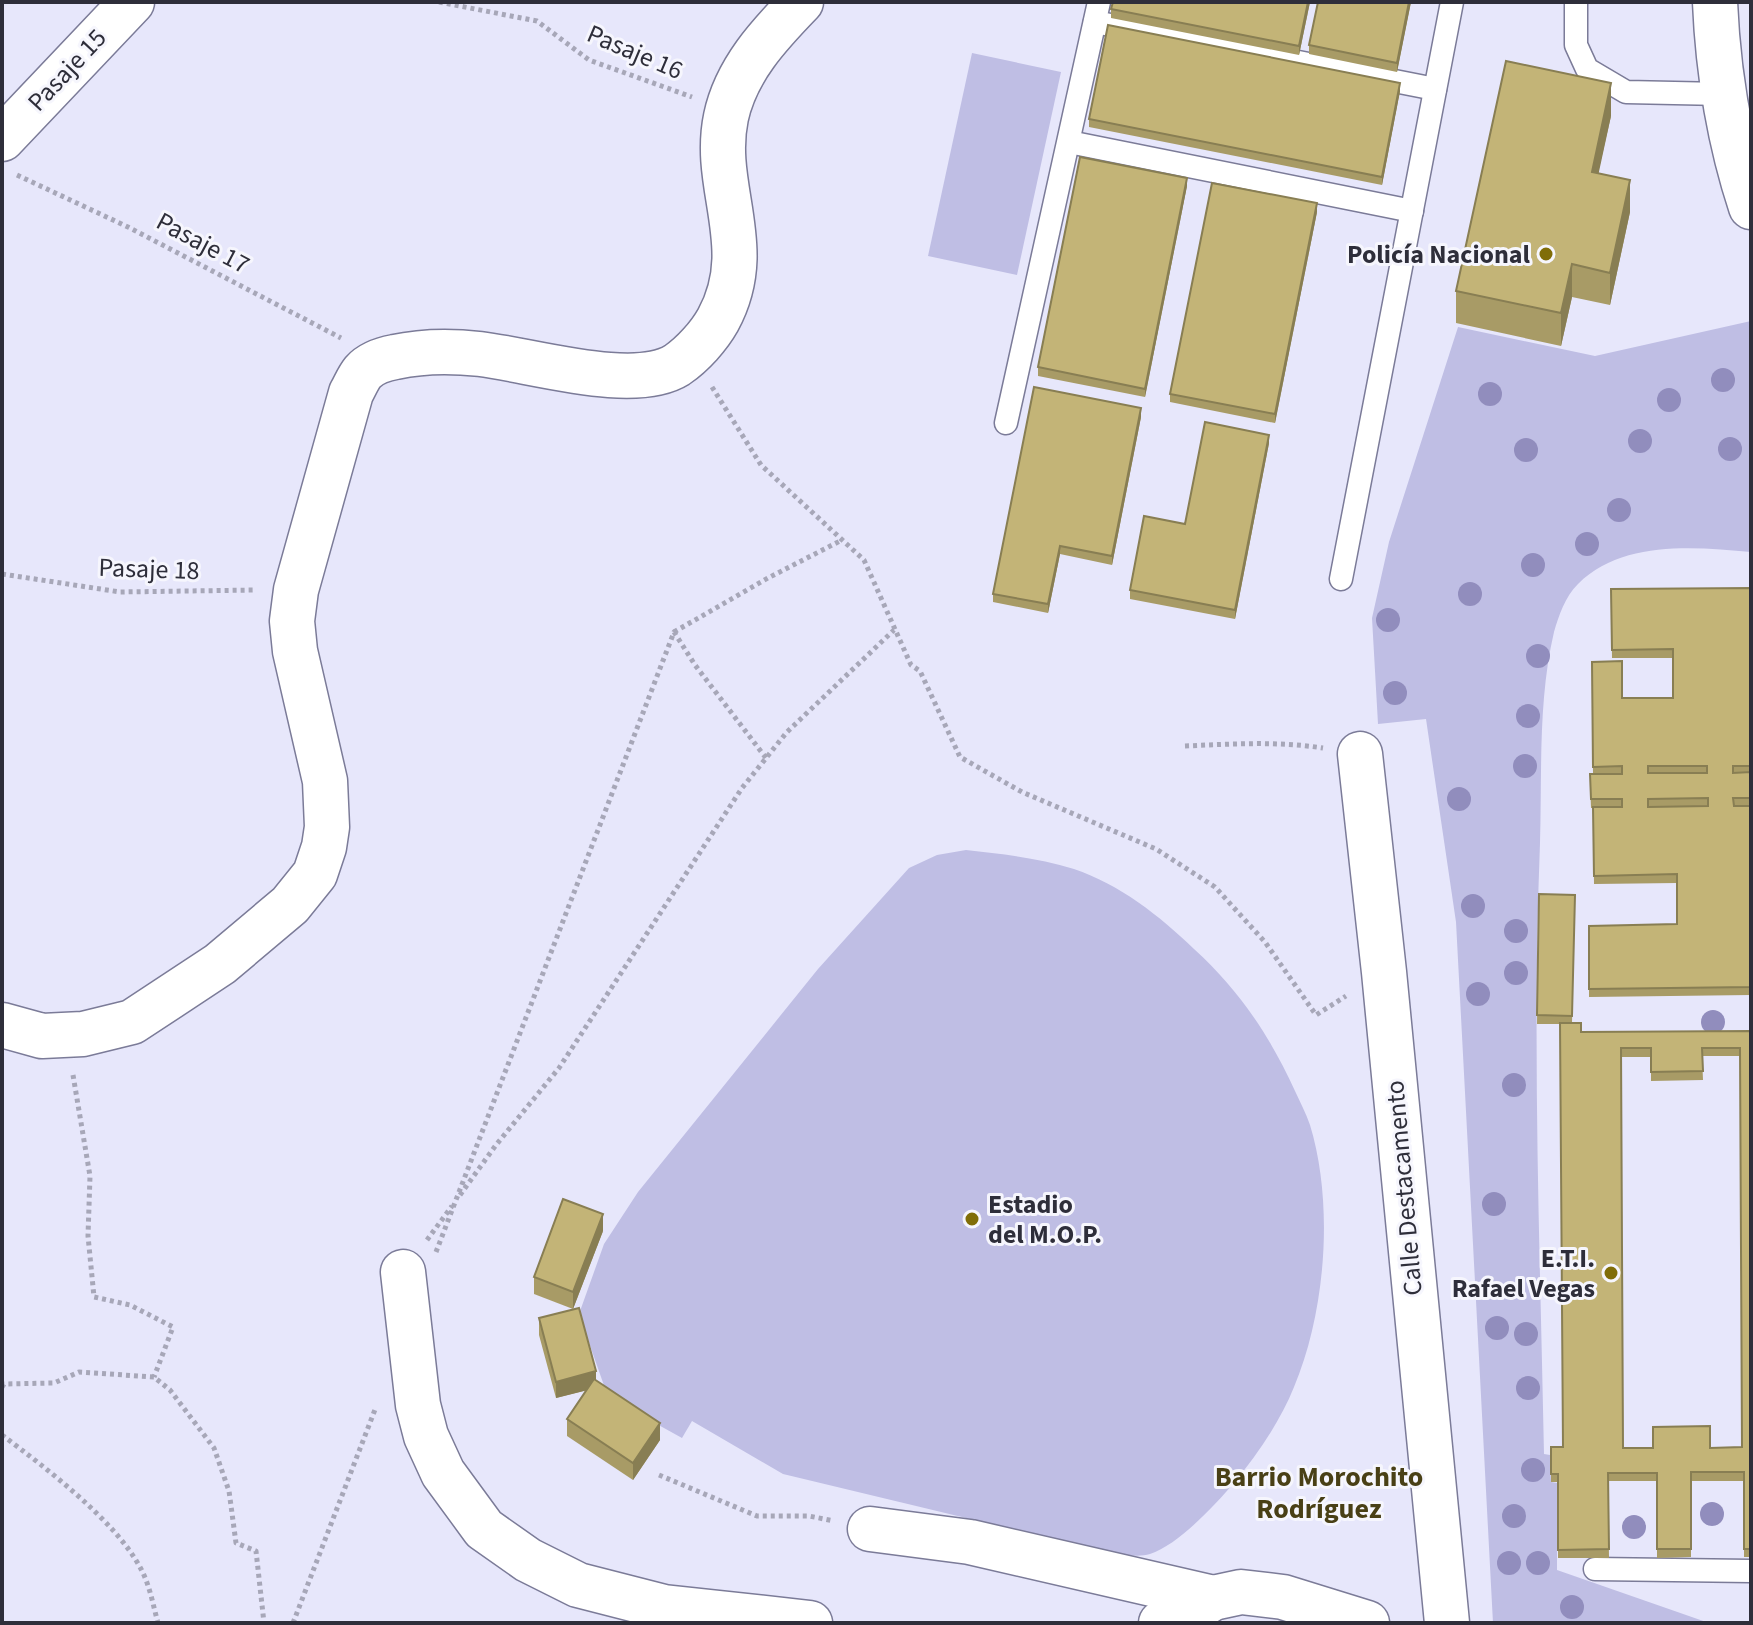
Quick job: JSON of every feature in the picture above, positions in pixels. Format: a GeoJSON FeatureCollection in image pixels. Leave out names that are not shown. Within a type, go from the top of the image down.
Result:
{"type":"FeatureCollection","features":[{"type":"Feature","properties":{"kind":"street","name":"Pasaje 15"},"geometry":{"type":"LineString","coordinates":[[9,157],[132,2]]}},
{"type":"Feature","properties":{"kind":"street"},"geometry":{"type":"LineString","coordinates":[[2,1025],[42,1036],[83,1034],[132,1022],[220,964],[290,905],[315,874],[327,827],[325,781],[295,651],[292,621],[296,590],[351,393],[364,371],[382,360],[415,352],[478,354],[621,377],[655,374],[678,364],[710,335],[729,299],[735,261],[733,223],[723,159],[728,109],[761,44],[801,2]]}},
{"type":"Feature","properties":{"kind":"street"},"geometry":{"type":"LineString","coordinates":[[1719,3],[1722,94],[1737,163],[1751,207]]}},
{"type":"Feature","properties":{"kind":"street","name":"Calle Destacamento"},"geometry":{"type":"LineString","coordinates":[[1360,754],[1447,1623]]}},
{"type":"Feature","properties":{"kind":"street"},"geometry":{"type":"LineString","coordinates":[[419,1262],[418,1405],[426,1436],[443,1473],[484,1529],[528,1560],[578,1585],[664,1607],[810,1623]]}},
{"type":"Feature","properties":{"kind":"street"},"geometry":{"type":"LineString","coordinates":[[870,1529],[970,1542],[1213,1598]]}},
{"type":"Feature","properties":{"kind":"street"},"geometry":{"type":"LineString","coordinates":[[1161,1623],[1191,1612],[1213,1598],[1241,1592],[1283,1597],[1367,1623]]}},
{"type":"Feature","properties":{"kind":"lane"},"geometry":{"type":"LineString","coordinates":[[1341,579],[1452,2]]}},
{"type":"Feature","properties":{"kind":"lane"},"geometry":{"type":"LineString","coordinates":[[1576,2],[1576,45],[1587,69],[1626,92],[1722,94]]}},
{"type":"Feature","properties":{"kind":"lane"},"geometry":{"type":"LineString","coordinates":[[1006,423],[1097,12],[1435,89]]}},
{"type":"Feature","properties":{"kind":"lane"},"geometry":{"type":"LineString","coordinates":[[1069,142],[1412,211]]}},
{"type":"Feature","properties":{"kind":"lane"},"geometry":{"type":"LineString","coordinates":[[1595,1569],[1751,1571]]}},
{"type":"Feature","properties":{"kind":"path","name":"Pasaje 16"},"geometry":{"type":"LineString","coordinates":[[439,2],[537,21],[589,60],[728,109]]}},
{"type":"Feature","properties":{"kind":"path","name":"Pasaje 17"},"geometry":{"type":"LineString","coordinates":[[9,157],[128,227],[382,360]]}},
{"type":"Feature","properties":{"kind":"path"},"geometry":{"type":"LineString","coordinates":[[690,352],[761,465],[864,560],[911,665],[920,671],[960,757],[1022,792],[1156,849],[1215,887],[1265,942],[1316,1015],[1384,972]]}},
{"type":"Feature","properties":{"kind":"path"},"geometry":{"type":"LineString","coordinates":[[419,1262],[674,632],[842,540]]}},
{"type":"Feature","properties":{"kind":"path","name":"Pasaje 18"},"geometry":{"type":"LineString","coordinates":[[2,574],[120,592],[296,590]]}},
{"type":"Feature","properties":{"kind":"path"},"geometry":{"type":"LineString","coordinates":[[419,1262],[496,1145],[559,1068],[742,788],[787,732],[894,630]]}},
{"type":"Feature","properties":{"kind":"path"},"geometry":{"type":"LineString","coordinates":[[674,632],[695,665],[766,758]]}},
{"type":"Feature","properties":{"kind":"path"},"geometry":{"type":"LineString","coordinates":[[1185,746],[1295,744],[1360,754]]}},
{"type":"Feature","properties":{"kind":"path"},"geometry":{"type":"LineString","coordinates":[[67,1034],[90,1176],[88,1236],[94,1297],[130,1305],[173,1327],[154,1377]]}},
{"type":"Feature","properties":{"kind":"path"},"geometry":{"type":"LineString","coordinates":[[2,1387],[4,1384],[54,1383],[79,1372],[154,1377],[170,1390],[214,1448],[229,1491],[236,1543],[256,1551],[264,1623]]}},
{"type":"Feature","properties":{"kind":"path"},"geometry":{"type":"LineString","coordinates":[[293,1623],[379,1401]]}},
{"type":"Feature","properties":{"kind":"path"},"geometry":{"type":"LineString","coordinates":[[2,1435],[82,1500],[123,1542],[149,1586],[158,1623]]}},
{"type":"Feature","properties":{"kind":"path"},"geometry":{"type":"LineString","coordinates":[[659,1475],[757,1516],[809,1516],[870,1529]]}},
{"type":"Feature","properties":{"kind":"shaded area"},"geometry":{"type":"Polygon","coordinates":[[[972,53],[1061,72],[1017,275],[928,256],[972,53]]]}},
{"type":"Feature","properties":{"kind":"shaded area"},"geometry":{"type":"Polygon","coordinates":[[[1751,321],[1751,552],[1683,548],[1637,553],[1596,570],[1578,584],[1566,600],[1554,632],[1545,684],[1542,737],[1537,996],[1539,1225],[1544,1454],[1550,1455],[1551,1482],[1557,1483],[1557,1570],[1709,1623],[1493,1623],[1456,922],[1426,719],[1378,724],[1372,618],[1389,542],[1458,327],[1595,356],[1751,321]]]}},
{"type":"Feature","properties":{"kind":"shaded area","name":"Estadio del M.O.P."},"geometry":{"type":"Polygon","coordinates":[[[966,850],[1034,859],[1074,869],[1107,883],[1153,913],[1210,965],[1252,1015],[1285,1071],[1310,1125],[1322,1188],[1323,1257],[1313,1325],[1294,1387],[1267,1438],[1233,1484],[1184,1534],[1150,1554],[1120,1555],[783,1474],[692,1421],[682,1438],[608,1397],[579,1314],[604,1244],[638,1192],[818,969],[909,868],[937,855],[966,850]]]}},
{"type":"Feature","properties":{"kind":"building"},"geometry":{"type":"Polygon","coordinates":[[[1113,2],[1308,2],[1299,46],[1111,9],[1113,2]]]}},
{"type":"Feature","properties":{"kind":"building"},"geometry":{"type":"Polygon","coordinates":[[[1318,2],[1409,2],[1397,63],[1309,45],[1318,2]]]}},
{"type":"Feature","properties":{"kind":"building"},"geometry":{"type":"Polygon","coordinates":[[[1108,25],[1400,83],[1382,177],[1089,119],[1108,25]]]}},
{"type":"Feature","properties":{"kind":"building","name":"Policía Nacional"},"geometry":{"type":"Polygon","coordinates":[[[1506,61],[1611,83],[1592,172],[1630,180],[1610,273],[1572,264],[1561,313],[1456,291],[1506,61]]]}},
{"type":"Feature","properties":{"kind":"building"},"geometry":{"type":"Polygon","coordinates":[[[1080,157],[1187,178],[1145,389],[1038,367],[1080,157]]]}},
{"type":"Feature","properties":{"kind":"building"},"geometry":{"type":"Polygon","coordinates":[[[1212,183],[1317,203],[1275,414],[1170,394],[1212,183]]]}},
{"type":"Feature","properties":{"kind":"building"},"geometry":{"type":"Polygon","coordinates":[[[1034,387],[1141,408],[1112,556],[1060,546],[1048,604],[993,594],[1034,387]]]}},
{"type":"Feature","properties":{"kind":"building"},"geometry":{"type":"Polygon","coordinates":[[[1205,422],[1269,435],[1235,610],[1130,590],[1144,516],[1185,524],[1205,422]]]}},
{"type":"Feature","properties":{"kind":"building"},"geometry":{"type":"Polygon","coordinates":[[[1751,588],[1751,766],[1733,766],[1733,773],[1751,772],[1751,798],[1733,798],[1734,806],[1751,806],[1751,987],[1589,989],[1589,926],[1677,924],[1677,874],[1594,876],[1593,807],[1622,807],[1622,799],[1591,799],[1590,774],[1622,774],[1622,766],[1593,767],[1592,662],[1622,661],[1622,698],[1673,698],[1673,649],[1612,650],[1611,589],[1751,588]],[[1648,766],[1648,773],[1707,773],[1707,766],[1648,766]],[[1708,798],[1648,799],[1648,807],[1708,806],[1708,798]]]}},
{"type":"Feature","properties":{"kind":"building"},"geometry":{"type":"Polygon","coordinates":[[[1539,894],[1575,895],[1572,1016],[1537,1015],[1539,894]]]}},
{"type":"Feature","properties":{"kind":"building"},"geometry":{"type":"Polygon","coordinates":[[[1560,1023],[1581,1023],[1581,1032],[1751,1031],[1751,1549],[1744,1549],[1744,1472],[1691,1472],[1691,1549],[1657,1549],[1657,1473],[1608,1473],[1609,1549],[1558,1550],[1558,1474],[1551,1474],[1551,1447],[1563,1447],[1560,1023]],[[1621,1048],[1623,1448],[1653,1448],[1653,1427],[1710,1426],[1710,1448],[1742,1447],[1740,1048],[1702,1048],[1703,1071],[1651,1072],[1651,1048],[1621,1048]]]}},
{"type":"Feature","properties":{"kind":"building"},"geometry":{"type":"Polygon","coordinates":[[[563,1199],[603,1214],[573,1292],[534,1277],[563,1199]]]}},
{"type":"Feature","properties":{"kind":"building"},"geometry":{"type":"Polygon","coordinates":[[[579,1308],[596,1371],[556,1382],[539,1318],[579,1308]]]}},
{"type":"Feature","properties":{"kind":"building"},"geometry":{"type":"Polygon","coordinates":[[[594,1379],[660,1423],[633,1463],[567,1419],[594,1379]]]}},
{"type":"Feature","properties":{"kind":"place","name":"Policía Nacional"},"geometry":{"type":"Point","coordinates":[1546,254]}},
{"type":"Feature","properties":{"kind":"place","name":"Estadio del M.O.P."},"geometry":{"type":"Point","coordinates":[972,1219]}},
{"type":"Feature","properties":{"kind":"place","name":"E.T.I. Rafael Vegas"},"geometry":{"type":"Point","coordinates":[1611,1273]}},
{"type":"Feature","properties":{"kind":"district","name":"Barrio Morochito Rodríguez"},"geometry":{"type":"Point","coordinates":[1319,1493]}}]}
